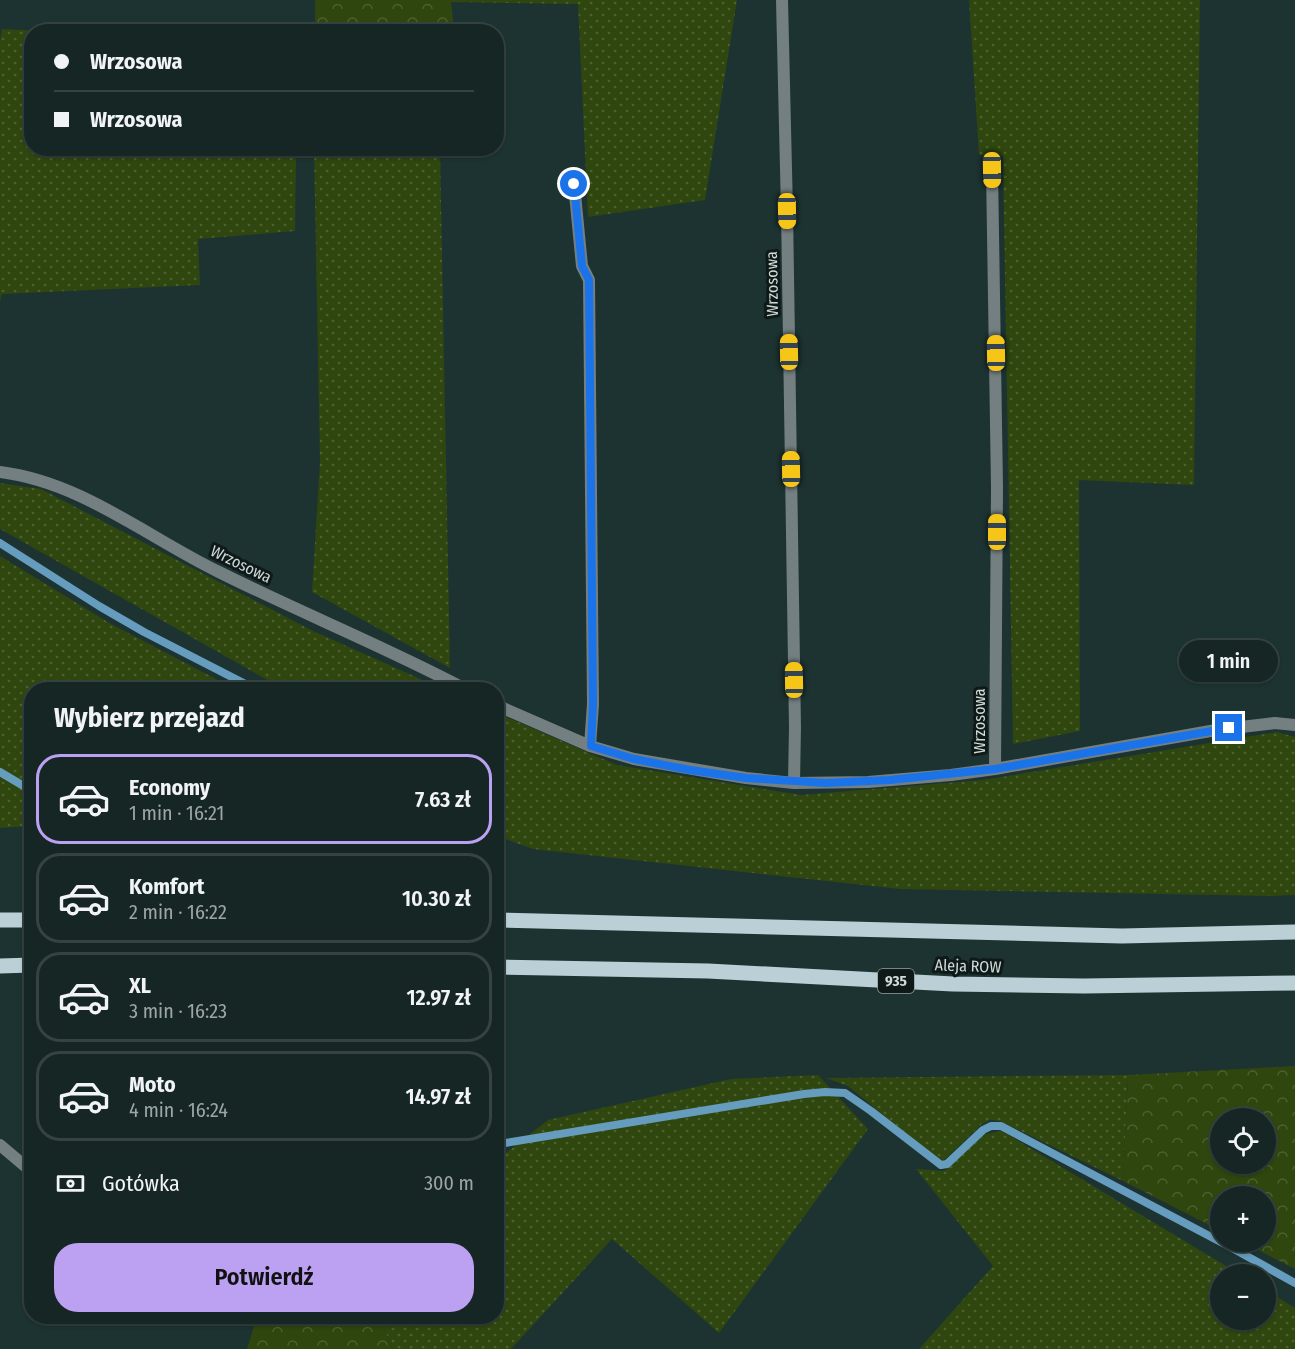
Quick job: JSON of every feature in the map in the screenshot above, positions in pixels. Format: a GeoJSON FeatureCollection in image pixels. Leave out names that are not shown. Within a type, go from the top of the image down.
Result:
{"type":"FeatureCollection","features":[{"type":"Feature","properties":{"kind":"main road"},"geometry":{"type":"LineString","coordinates":[[0,920],[24,920]]}},
{"type":"Feature","properties":{"kind":"main road","name":"Aleja ROW"},"geometry":{"type":"LineString","coordinates":[[504,920],[1122,936],[1295,932]]}},
{"type":"Feature","properties":{"kind":"main road"},"geometry":{"type":"LineString","coordinates":[[0,966],[24,965]]}},
{"type":"Feature","properties":{"kind":"main road","name":"Aleja ROW"},"geometry":{"type":"LineString","coordinates":[[504,967],[708,971],[953,984],[1084,986],[1295,983]]}},
{"type":"Feature","properties":{"kind":"street","name":"Wrzosowa"},"geometry":{"type":"LineString","coordinates":[[782,0],[788,258],[794,783]]}},
{"type":"Feature","properties":{"kind":"street","name":"Wrzosowa"},"geometry":{"type":"LineString","coordinates":[[992,170],[997,476],[995,769]]}},
{"type":"Feature","properties":{"kind":"street"},"geometry":{"type":"LineString","coordinates":[[574,184],[582,266],[589,280],[593,704],[591,746]]}},
{"type":"Feature","properties":{"kind":"street","name":"Wrzosowa"},"geometry":{"type":"LineString","coordinates":[[0,472],[31,477],[81,496],[218,572],[394,652],[452,682]]}},
{"type":"Feature","properties":{"kind":"street","name":"Wrzosowa"},"geometry":{"type":"LineString","coordinates":[[504,708],[610,753],[660,765],[794,783],[868,782],[995,769],[1216,730],[1275,723],[1295,725]]}},
{"type":"Feature","properties":{"kind":"street"},"geometry":{"type":"LineString","coordinates":[[0,1145],[24,1165]]}},
{"type":"Feature","properties":{"kind":"green space"},"geometry":{"type":"Polygon","coordinates":[[[315,0],[451,0],[453,24],[315,24],[315,0]]]}},
{"type":"Feature","properties":{"kind":"green space"},"geometry":{"type":"Polygon","coordinates":[[[451,0],[737,0],[705,200],[588,217],[578,4],[451,2],[451,0]]]}},
{"type":"Feature","properties":{"kind":"green space"},"geometry":{"type":"Polygon","coordinates":[[[969,0],[1200,0],[1194,485],[1079,480],[1080,731],[1013,744],[1003,156],[979,155],[969,0]]]}},
{"type":"Feature","properties":{"kind":"green space"},"geometry":{"type":"Polygon","coordinates":[[[2,29],[24,30],[24,156],[296,156],[295,231],[198,239],[200,285],[2,294],[0,301],[0,40],[2,29]]]}},
{"type":"Feature","properties":{"kind":"green space"},"geometry":{"type":"Polygon","coordinates":[[[314,156],[440,156],[450,668],[312,592],[320,462],[314,156]]]}},
{"type":"Feature","properties":{"kind":"green space"},"geometry":{"type":"Polygon","coordinates":[[[0,483],[41,489],[313,631],[427,682],[271,682],[0,529],[0,483]]]}},
{"type":"Feature","properties":{"kind":"green space"},"geometry":{"type":"Polygon","coordinates":[[[0,556],[111,624],[222,682],[24,682],[24,826],[0,828],[0,556]]]}},
{"type":"Feature","properties":{"kind":"green space"},"geometry":{"type":"Polygon","coordinates":[[[504,716],[617,765],[801,795],[983,780],[1277,732],[1295,737],[1295,895],[900,889],[533,849],[504,839],[504,716]]]}},
{"type":"Feature","properties":{"kind":"green space"},"geometry":{"type":"Polygon","coordinates":[[[1295,1066],[1295,1269],[1262,1252],[1276,1252],[1276,1186],[1210,1186],[1210,1225],[1123,1181],[1128,1075],[1295,1066]]]}},
{"type":"Feature","properties":{"kind":"green space"},"geometry":{"type":"Polygon","coordinates":[[[818,1075],[868,1129],[719,1333],[612,1239],[511,1349],[393,1349],[382,1324],[504,1324],[504,1155],[548,1120],[731,1079],[818,1075]]]}},
{"type":"Feature","properties":{"kind":"green space"},"geometry":{"type":"Polygon","coordinates":[[[1128,1075],[1123,1181],[1000,1121],[990,1120],[982,1124],[944,1160],[936,1158],[848,1086],[826,1078],[1128,1075]]]}},
{"type":"Feature","properties":{"kind":"green space"},"geometry":{"type":"Polygon","coordinates":[[[1002,1131],[1223,1264],[1210,1264],[1210,1330],[1276,1330],[1276,1296],[1295,1308],[1295,1349],[919,1349],[993,1266],[916,1169],[944,1171],[985,1134],[1002,1131]]]}},
{"type":"Feature","properties":{"kind":"green space"},"geometry":{"type":"Polygon","coordinates":[[[255,1324],[382,1324],[393,1349],[247,1349],[255,1324]]]}},
{"type":"Feature","properties":{"kind":"waterway"},"geometry":{"type":"LineString","coordinates":[[0,543],[144,632],[241,682]]}},
{"type":"Feature","properties":{"kind":"waterway"},"geometry":{"type":"LineString","coordinates":[[0,772],[24,786]]}},
{"type":"Feature","properties":{"kind":"waterway"},"geometry":{"type":"LineString","coordinates":[[504,1143],[804,1094],[845,1093],[941,1165],[947,1164],[983,1130],[991,1126],[1001,1126],[1295,1283]]}},
{"type":"Feature","properties":{"kind":"route"},"geometry":{"type":"LineString","coordinates":[[574,184],[582,266],[589,280],[593,704],[591,746],[660,765],[746,778],[794,783],[868,782],[995,769],[1229,728]]}}]}
